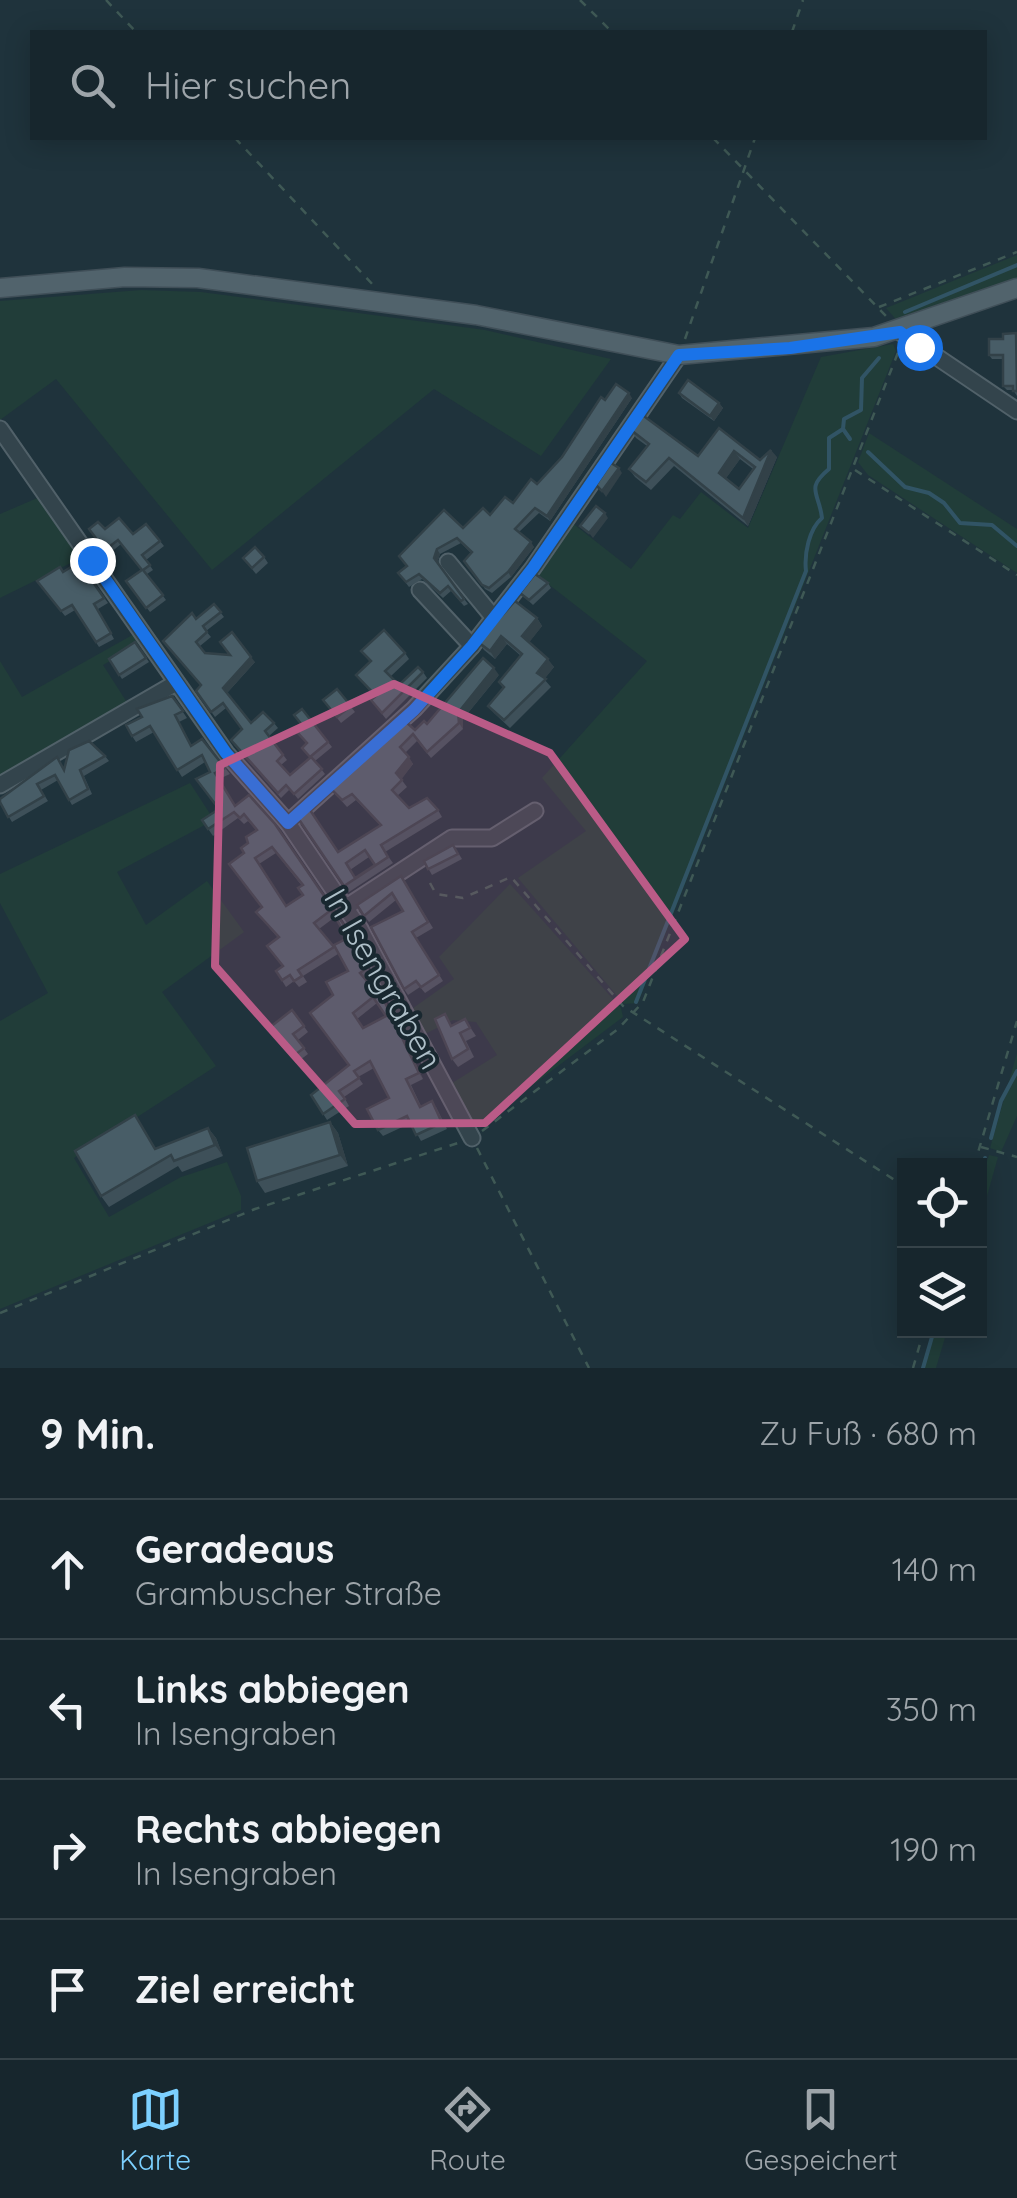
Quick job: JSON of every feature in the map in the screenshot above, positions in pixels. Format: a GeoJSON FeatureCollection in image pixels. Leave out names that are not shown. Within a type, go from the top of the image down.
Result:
{"type":"FeatureCollection","features":[{"type":"Feature","properties":{"kind":"main road"},"geometry":{"type":"LineString","coordinates":[[0,288],[156,276],[382,302],[528,324],[679,355],[904,335],[1017,288]]}},
{"type":"Feature","properties":{"kind":"street"},"geometry":{"type":"LineString","coordinates":[[904,335],[1017,411]]}},
{"type":"Feature","properties":{"kind":"street"},"geometry":{"type":"LineString","coordinates":[[288,823],[414,710],[472,646],[679,355]]}},
{"type":"Feature","properties":{"kind":"street","name":"In Isengraben"},"geometry":{"type":"LineString","coordinates":[[0,429],[176,683],[258,793],[288,823],[346,908],[472,1138]]}},
{"type":"Feature","properties":{"kind":"street"},"geometry":{"type":"LineString","coordinates":[[448,562],[494,618]]}},
{"type":"Feature","properties":{"kind":"street"},"geometry":{"type":"LineString","coordinates":[[420,590],[472,646]]}},
{"type":"Feature","properties":{"kind":"street"},"geometry":{"type":"LineString","coordinates":[[0,785],[176,683]]}},
{"type":"Feature","properties":{"kind":"street"},"geometry":{"type":"LineString","coordinates":[[346,908],[452,838],[492,838],[535,811]]}},
{"type":"Feature","properties":{"kind":"path"},"geometry":{"type":"LineString","coordinates":[[106,0],[134,30]]}},
{"type":"Feature","properties":{"kind":"path"},"geometry":{"type":"LineString","coordinates":[[580,0],[610,30]]}},
{"type":"Feature","properties":{"kind":"path"},"geometry":{"type":"LineString","coordinates":[[793,30],[803,0]]}},
{"type":"Feature","properties":{"kind":"path"},"geometry":{"type":"LineString","coordinates":[[237,140],[372,282],[382,302]]}},
{"type":"Feature","properties":{"kind":"path"},"geometry":{"type":"LineString","coordinates":[[0,1313],[255,1209],[472,1138],[635,1014],[904,335],[715,140]]}},
{"type":"Feature","properties":{"kind":"path"},"geometry":{"type":"LineString","coordinates":[[679,355],[753,140]]}},
{"type":"Feature","properties":{"kind":"path"},"geometry":{"type":"LineString","coordinates":[[878,308],[1017,252]]}},
{"type":"Feature","properties":{"kind":"path"},"geometry":{"type":"LineString","coordinates":[[852,468],[1017,575]]}},
{"type":"Feature","properties":{"kind":"path"},"geometry":{"type":"LineString","coordinates":[[430,883],[436,894],[463,898],[511,877],[622,1006],[897,1182]]}},
{"type":"Feature","properties":{"kind":"path"},"geometry":{"type":"LineString","coordinates":[[976,1158],[1017,1021]]}},
{"type":"Feature","properties":{"kind":"path"},"geometry":{"type":"LineString","coordinates":[[472,1138],[589,1368]]}},
{"type":"Feature","properties":{"kind":"path"},"geometry":{"type":"LineString","coordinates":[[980,1146],[1017,1158]]}},
{"type":"Feature","properties":{"kind":"path"},"geometry":{"type":"LineString","coordinates":[[913,1368],[922,1338]]}},
{"type":"Feature","properties":{"kind":"highlighted area"},"geometry":{"type":"Polygon","coordinates":[[[394,684],[550,753],[685,939],[485,1123],[355,1124],[215,966],[220,765],[394,684]]]}},
{"type":"Feature","properties":{"kind":"green space"},"geometry":{"type":"Polygon","coordinates":[[[1017,255],[1017,281],[900,324],[886,308],[1017,255]]]}},
{"type":"Feature","properties":{"kind":"green space"},"geometry":{"type":"Polygon","coordinates":[[[141,290],[201,292],[485,330],[611,359],[541,456],[434,389],[212,570],[56,379],[0,420],[0,301],[141,290]]]}},
{"type":"Feature","properties":{"kind":"green space"},"geometry":{"type":"Polygon","coordinates":[[[893,344],[896,351],[638,1003],[624,1004],[518,878],[586,831],[542,778],[647,661],[534,573],[571,522],[631,569],[673,515],[680,519],[701,492],[748,528],[821,357],[893,344]]]}},
{"type":"Feature","properties":{"kind":"green space"},"geometry":{"type":"Polygon","coordinates":[[[869,433],[1017,529],[1017,573],[868,475],[858,462],[869,433]]]}},
{"type":"Feature","properties":{"kind":"green space"},"geometry":{"type":"Polygon","coordinates":[[[42,496],[83,557],[0,598],[0,514],[42,496]]]}},
{"type":"Feature","properties":{"kind":"green space"},"geometry":{"type":"Polygon","coordinates":[[[136,633],[142,643],[103,665],[128,704],[0,777],[0,661],[22,697],[136,633]]]}},
{"type":"Feature","properties":{"kind":"green space"},"geometry":{"type":"Polygon","coordinates":[[[190,783],[214,820],[117,872],[146,925],[207,881],[244,932],[162,992],[216,1066],[74,1158],[109,1217],[181,1177],[227,1162],[241,1196],[241,1210],[0,1309],[0,1021],[48,993],[0,903],[0,874],[190,783]]]}},
{"type":"Feature","properties":{"kind":"green space"},"geometry":{"type":"Polygon","coordinates":[[[510,884],[621,1008],[623,1017],[476,1128],[449,1085],[497,1055],[476,1022],[453,1020],[423,1035],[409,1011],[454,979],[439,957],[510,884]]]}},
{"type":"Feature","properties":{"kind":"green space"},"geometry":{"type":"Polygon","coordinates":[[[1017,1053],[1017,1116],[1001,1152],[990,1148],[1017,1053]]]}},
{"type":"Feature","properties":{"kind":"green space"},"geometry":{"type":"Polygon","coordinates":[[[989,1155],[998,1157],[987,1196],[989,1155]]]}},
{"type":"Feature","properties":{"kind":"green space"},"geometry":{"type":"Polygon","coordinates":[[[931,1338],[945,1338],[936,1368],[921,1368],[931,1338]]]}},
{"type":"Feature","properties":{"kind":"building"},"geometry":{"type":"Polygon","coordinates":[[[1016,333],[1017,391],[1013,391],[1013,386],[1003,386],[1003,355],[989,355],[989,339],[1003,339],[1003,334],[1016,333]]]}},
{"type":"Feature","properties":{"kind":"building"},"geometry":{"type":"Polygon","coordinates":[[[688,380],[719,403],[710,416],[679,393],[688,380]]]}},
{"type":"Feature","properties":{"kind":"building"},"geometry":{"type":"Polygon","coordinates":[[[616,384],[629,393],[547,516],[535,508],[515,529],[531,542],[508,572],[489,588],[482,585],[464,561],[472,552],[457,538],[437,549],[434,558],[464,599],[461,601],[448,586],[440,593],[419,574],[406,582],[398,573],[407,566],[399,556],[444,510],[463,528],[483,508],[490,515],[505,497],[513,503],[531,479],[537,484],[562,457],[601,397],[605,400],[616,384]]]}},
{"type":"Feature","properties":{"kind":"building"},"geometry":{"type":"Polygon","coordinates":[[[641,414],[698,456],[719,428],[760,460],[771,450],[743,518],[669,458],[646,482],[629,469],[649,444],[631,430],[641,414]],[[734,451],[719,473],[739,489],[755,467],[734,451]]]}},
{"type":"Feature","properties":{"kind":"building"},"geometry":{"type":"Polygon","coordinates":[[[611,463],[619,468],[602,491],[596,485],[611,463]]]}},
{"type":"Feature","properties":{"kind":"building"},"geometry":{"type":"Polygon","coordinates":[[[596,506],[605,513],[589,533],[580,526],[596,506]]]}},
{"type":"Feature","properties":{"kind":"building"},"geometry":{"type":"Polygon","coordinates":[[[119,518],[133,534],[146,524],[160,541],[142,555],[150,565],[143,570],[163,595],[146,608],[126,581],[142,570],[118,540],[105,550],[89,529],[98,522],[105,529],[119,518]]]}},
{"type":"Feature","properties":{"kind":"building"},"geometry":{"type":"Polygon","coordinates":[[[255,547],[264,557],[252,568],[243,558],[255,547]]]}},
{"type":"Feature","properties":{"kind":"building"},"geometry":{"type":"Polygon","coordinates":[[[79,562],[104,598],[94,604],[111,633],[96,642],[72,605],[61,611],[37,581],[60,567],[63,572],[79,562]]]}},
{"type":"Feature","properties":{"kind":"building"},"geometry":{"type":"Polygon","coordinates":[[[535,574],[548,583],[529,600],[520,593],[535,574]]]}},
{"type":"Feature","properties":{"kind":"building"},"geometry":{"type":"Polygon","coordinates":[[[515,601],[537,618],[522,636],[548,659],[537,673],[546,679],[504,720],[488,706],[504,687],[499,682],[522,654],[501,636],[490,651],[478,642],[515,601]]]}},
{"type":"Feature","properties":{"kind":"building"},"geometry":{"type":"Polygon","coordinates":[[[214,604],[221,612],[203,626],[207,632],[196,642],[205,653],[230,655],[220,642],[232,632],[251,657],[223,688],[251,723],[263,712],[274,723],[265,731],[283,755],[277,761],[290,775],[311,757],[322,769],[294,794],[286,785],[278,793],[231,740],[242,729],[223,703],[211,712],[196,691],[201,685],[163,641],[192,613],[196,619],[214,604]]]}},
{"type":"Feature","properties":{"kind":"building"},"geometry":{"type":"Polygon","coordinates":[[[384,630],[405,653],[385,671],[399,685],[418,667],[423,672],[382,713],[371,700],[376,696],[356,675],[371,661],[361,651],[384,630]]]}},
{"type":"Feature","properties":{"kind":"building"},"geometry":{"type":"Polygon","coordinates":[[[135,642],[146,658],[119,675],[109,659],[135,642]]]}},
{"type":"Feature","properties":{"kind":"building"},"geometry":{"type":"Polygon","coordinates":[[[483,658],[494,668],[458,713],[459,723],[427,752],[413,734],[400,747],[409,757],[396,773],[402,780],[392,790],[409,808],[427,798],[438,810],[381,845],[388,857],[344,886],[298,818],[310,810],[338,852],[381,825],[352,794],[342,800],[331,789],[402,724],[406,722],[415,730],[424,721],[427,724],[483,658]],[[365,850],[346,863],[355,878],[375,865],[365,850]]]}},
{"type":"Feature","properties":{"kind":"building"},"geometry":{"type":"Polygon","coordinates":[[[337,689],[351,706],[337,717],[323,700],[337,689]]]}},
{"type":"Feature","properties":{"kind":"building"},"geometry":{"type":"Polygon","coordinates":[[[172,696],[183,711],[175,715],[191,746],[202,739],[225,768],[215,773],[235,806],[249,795],[275,824],[346,928],[344,932],[331,910],[314,923],[334,947],[298,970],[302,976],[294,981],[290,975],[282,980],[276,971],[283,966],[267,946],[279,937],[256,912],[262,907],[229,864],[244,853],[241,848],[248,843],[246,837],[257,830],[244,814],[240,818],[234,812],[208,829],[202,820],[219,809],[196,779],[210,772],[202,755],[177,770],[150,726],[132,736],[126,725],[142,717],[137,709],[172,696]],[[272,847],[255,858],[286,906],[303,895],[298,888],[303,885],[272,847]]]}},
{"type":"Feature","properties":{"kind":"building"},"geometry":{"type":"Polygon","coordinates":[[[302,709],[328,742],[310,757],[302,748],[307,743],[298,733],[302,725],[294,715],[302,709]]]}},
{"type":"Feature","properties":{"kind":"building"},"geometry":{"type":"Polygon","coordinates":[[[89,741],[105,756],[80,770],[88,789],[69,800],[55,775],[37,784],[44,796],[8,817],[0,799],[57,757],[64,770],[69,750],[89,741]]]}},
{"type":"Feature","properties":{"kind":"building"},"geometry":{"type":"Polygon","coordinates":[[[453,845],[458,854],[428,869],[424,861],[453,845]]]}},
{"type":"Feature","properties":{"kind":"building"},"geometry":{"type":"Polygon","coordinates":[[[401,876],[428,922],[412,932],[439,975],[421,987],[416,981],[404,989],[371,927],[403,911],[392,893],[364,916],[357,905],[401,876]]]}},
{"type":"Feature","properties":{"kind":"building"},"geometry":{"type":"Polygon","coordinates":[[[350,937],[367,968],[360,973],[371,986],[376,984],[419,1073],[406,1079],[420,1107],[432,1101],[442,1123],[416,1135],[407,1116],[378,1130],[367,1109],[389,1098],[370,1061],[354,1071],[359,1078],[339,1091],[345,1099],[323,1114],[311,1095],[349,1065],[310,1013],[333,995],[326,982],[348,971],[334,945],[350,937]],[[373,997],[353,1013],[363,1028],[386,1016],[373,997]]]}},
{"type":"Feature","properties":{"kind":"building"},"geometry":{"type":"Polygon","coordinates":[[[292,1010],[304,1026],[293,1034],[304,1048],[292,1057],[269,1028],[292,1010]]]}},
{"type":"Feature","properties":{"kind":"building"},"geometry":{"type":"Polygon","coordinates":[[[445,1014],[451,1026],[465,1019],[470,1028],[460,1033],[468,1049],[452,1059],[435,1019],[445,1014]]]}},
{"type":"Feature","properties":{"kind":"building"},"geometry":{"type":"Polygon","coordinates":[[[135,1115],[155,1149],[208,1128],[215,1145],[174,1161],[171,1155],[101,1196],[75,1151],[135,1115]]]}},
{"type":"Feature","properties":{"kind":"building"},"geometry":{"type":"Polygon","coordinates":[[[330,1122],[340,1155],[257,1181],[247,1148],[330,1122]]]}},
{"type":"Feature","properties":{"kind":"waterway"},"geometry":{"type":"LineString","coordinates":[[905,312],[1017,265]]}},
{"type":"Feature","properties":{"kind":"waterway"},"geometry":{"type":"LineString","coordinates":[[850,439],[843,429],[844,419],[861,410],[862,378],[879,358]]}},
{"type":"Feature","properties":{"kind":"waterway"},"geometry":{"type":"LineString","coordinates":[[636,1002],[806,571],[808,542],[822,518],[815,486],[829,469],[829,438],[843,429]]}},
{"type":"Feature","properties":{"kind":"waterway"},"geometry":{"type":"LineString","coordinates":[[868,452],[905,487],[929,493],[944,503],[960,523],[992,525],[1017,546]]}},
{"type":"Feature","properties":{"kind":"waterway"},"geometry":{"type":"LineString","coordinates":[[991,1138],[1001,1101],[1017,1071]]}},
{"type":"Feature","properties":{"kind":"waterway"},"geometry":{"type":"LineString","coordinates":[[923,1368],[932,1338]]}},
{"type":"Feature","properties":{"kind":"route"},"geometry":{"type":"LineString","coordinates":[[92,560],[226,753],[288,823],[414,710],[472,646],[533,568],[679,355],[790,348],[900,332],[919,347]]}}]}
